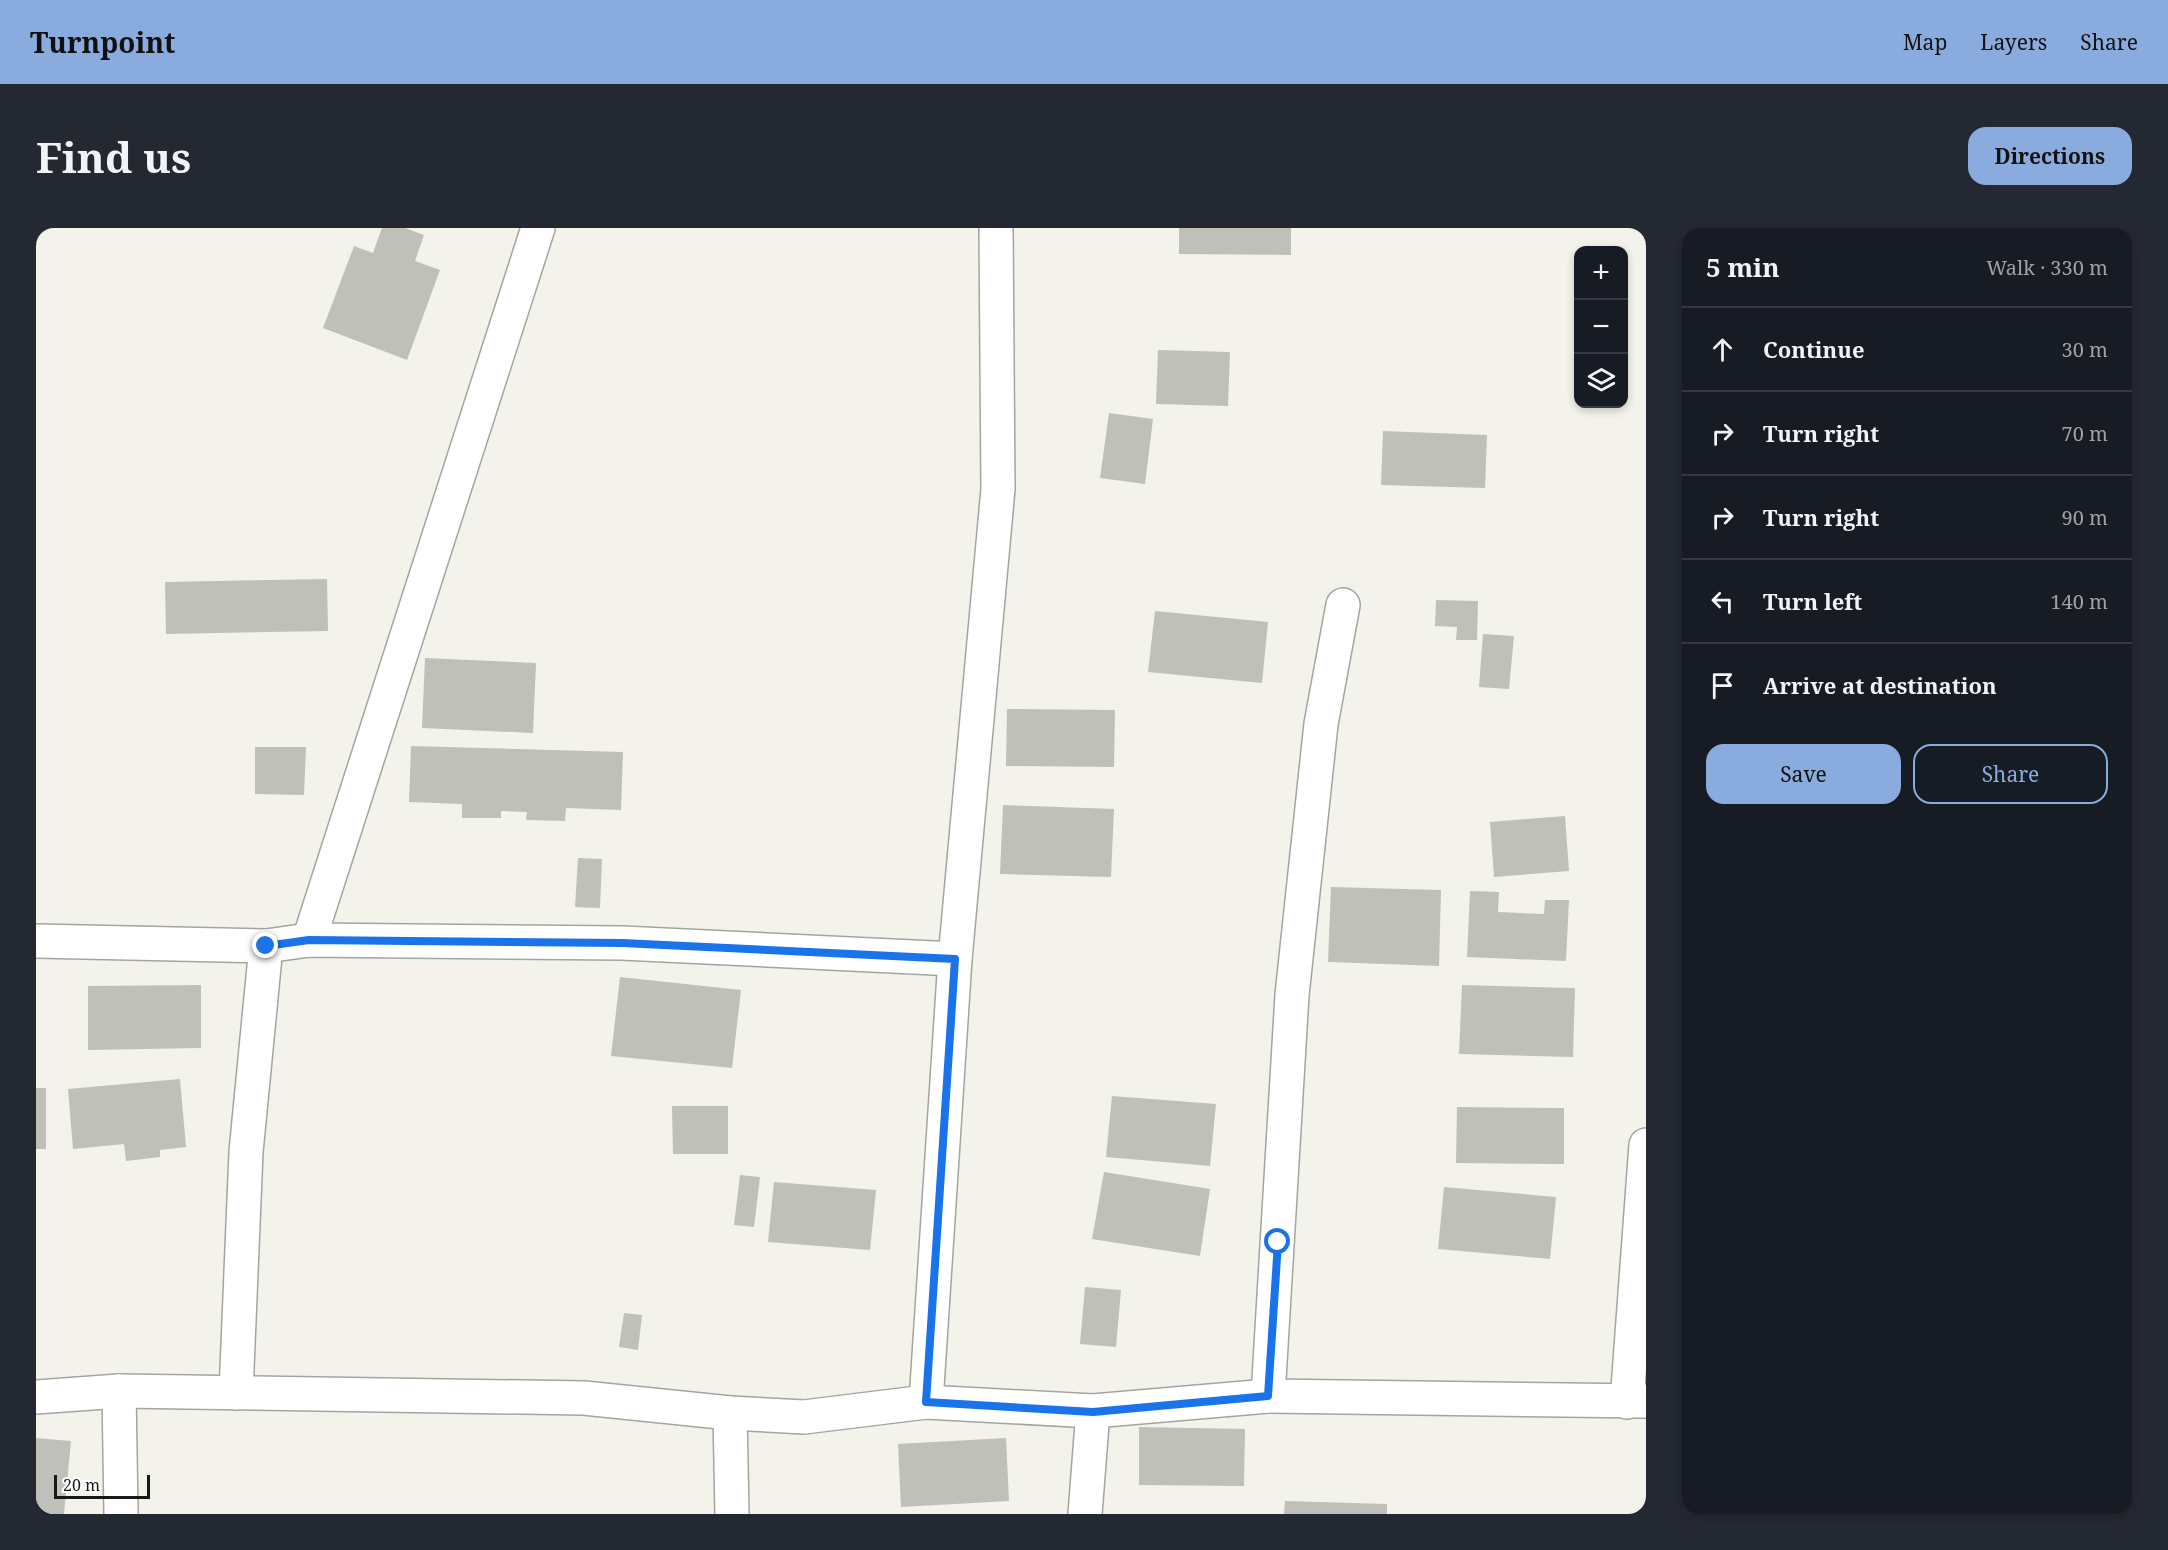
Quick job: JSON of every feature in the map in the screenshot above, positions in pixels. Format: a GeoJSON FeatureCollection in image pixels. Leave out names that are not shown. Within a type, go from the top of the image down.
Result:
{"type":"FeatureCollection","features":[{"type":"Feature","properties":{"kind":"street"},"geometry":{"type":"LineString","coordinates":[[309,940],[538,228]]}},
{"type":"Feature","properties":{"kind":"street"},"geometry":{"type":"LineString","coordinates":[[926,1402],[955,959],[998,489],[996,228]]}},
{"type":"Feature","properties":{"kind":"street"},"geometry":{"type":"LineString","coordinates":[[1268,1396],[1292,995],[1321,724],[1343,605]]}},
{"type":"Feature","properties":{"kind":"street"},"geometry":{"type":"LineString","coordinates":[[36,941],[266,946],[309,940],[622,943],[955,959]]}},
{"type":"Feature","properties":{"kind":"street"},"geometry":{"type":"LineString","coordinates":[[236,1393],[246,1152],[266,946]]}},
{"type":"Feature","properties":{"kind":"street"},"geometry":{"type":"LineString","coordinates":[[36,1397],[119,1391],[584,1398],[730,1413],[804,1417],[926,1402],[1093,1412],[1268,1396],[1637,1402],[1646,1145]]}},
{"type":"Feature","properties":{"kind":"street"},"geometry":{"type":"LineString","coordinates":[[119,1391],[121,1514]]}},
{"type":"Feature","properties":{"kind":"street"},"geometry":{"type":"LineString","coordinates":[[1085,1514],[1093,1412]]}},
{"type":"Feature","properties":{"kind":"street"},"geometry":{"type":"LineString","coordinates":[[730,1413],[732,1514]]}},
{"type":"Feature","properties":{"kind":"building"},"geometry":{"type":"Polygon","coordinates":[[[382,228],[405,228],[424,235],[415,261],[440,270],[407,360],[323,328],[354,246],[373,253],[382,228]]]}},
{"type":"Feature","properties":{"kind":"building"},"geometry":{"type":"Polygon","coordinates":[[[1179,228],[1291,228],[1291,255],[1179,254],[1179,228]]]}},
{"type":"Feature","properties":{"kind":"building"},"geometry":{"type":"Polygon","coordinates":[[[1158,350],[1230,352],[1228,406],[1156,404],[1158,350]]]}},
{"type":"Feature","properties":{"kind":"building"},"geometry":{"type":"Polygon","coordinates":[[[1109,413],[1153,419],[1145,484],[1100,478],[1109,413]]]}},
{"type":"Feature","properties":{"kind":"building"},"geometry":{"type":"Polygon","coordinates":[[[1383,431],[1487,435],[1485,488],[1381,485],[1383,431]]]}},
{"type":"Feature","properties":{"kind":"building"},"geometry":{"type":"Polygon","coordinates":[[[327,579],[328,631],[166,634],[165,582],[327,579]]]}},
{"type":"Feature","properties":{"kind":"building"},"geometry":{"type":"Polygon","coordinates":[[[1436,600],[1478,601],[1477,640],[1456,640],[1457,627],[1435,626],[1436,600]]]}},
{"type":"Feature","properties":{"kind":"building"},"geometry":{"type":"Polygon","coordinates":[[[1155,611],[1268,622],[1262,683],[1148,672],[1155,611]]]}},
{"type":"Feature","properties":{"kind":"building"},"geometry":{"type":"Polygon","coordinates":[[[1483,634],[1514,636],[1509,689],[1479,687],[1483,634]]]}},
{"type":"Feature","properties":{"kind":"building"},"geometry":{"type":"Polygon","coordinates":[[[425,658],[536,663],[533,733],[422,728],[425,658]]]}},
{"type":"Feature","properties":{"kind":"building"},"geometry":{"type":"Polygon","coordinates":[[[1007,709],[1115,710],[1114,767],[1006,766],[1007,709]]]}},
{"type":"Feature","properties":{"kind":"building"},"geometry":{"type":"Polygon","coordinates":[[[411,746],[623,752],[621,810],[566,808],[565,821],[526,820],[527,812],[501,811],[501,818],[462,818],[462,804],[409,802],[411,746]]]}},
{"type":"Feature","properties":{"kind":"building"},"geometry":{"type":"Polygon","coordinates":[[[255,747],[306,747],[304,795],[255,794],[255,747]]]}},
{"type":"Feature","properties":{"kind":"building"},"geometry":{"type":"Polygon","coordinates":[[[1003,805],[1114,809],[1111,877],[1000,874],[1003,805]]]}},
{"type":"Feature","properties":{"kind":"building"},"geometry":{"type":"Polygon","coordinates":[[[1565,816],[1569,871],[1494,877],[1490,822],[1565,816]]]}},
{"type":"Feature","properties":{"kind":"building"},"geometry":{"type":"Polygon","coordinates":[[[578,858],[602,859],[600,908],[575,907],[578,858]]]}},
{"type":"Feature","properties":{"kind":"building"},"geometry":{"type":"Polygon","coordinates":[[[1331,887],[1441,890],[1439,966],[1328,962],[1331,887]]]}},
{"type":"Feature","properties":{"kind":"building"},"geometry":{"type":"Polygon","coordinates":[[[1470,891],[1499,892],[1498,912],[1544,914],[1545,900],[1569,900],[1566,961],[1467,957],[1470,891]]]}},
{"type":"Feature","properties":{"kind":"building"},"geometry":{"type":"Polygon","coordinates":[[[620,977],[741,990],[732,1068],[611,1056],[620,977]]]}},
{"type":"Feature","properties":{"kind":"building"},"geometry":{"type":"Polygon","coordinates":[[[201,985],[201,1048],[88,1050],[88,986],[201,985]]]}},
{"type":"Feature","properties":{"kind":"building"},"geometry":{"type":"Polygon","coordinates":[[[1462,985],[1575,988],[1573,1057],[1459,1054],[1462,985]]]}},
{"type":"Feature","properties":{"kind":"building"},"geometry":{"type":"Polygon","coordinates":[[[180,1079],[186,1147],[160,1150],[160,1157],[126,1161],[124,1144],[73,1149],[68,1089],[180,1079]]]}},
{"type":"Feature","properties":{"kind":"building"},"geometry":{"type":"Polygon","coordinates":[[[36,1088],[46,1088],[46,1149],[36,1149],[36,1088]]]}},
{"type":"Feature","properties":{"kind":"building"},"geometry":{"type":"Polygon","coordinates":[[[1112,1096],[1216,1104],[1210,1166],[1106,1157],[1112,1096]]]}},
{"type":"Feature","properties":{"kind":"building"},"geometry":{"type":"Polygon","coordinates":[[[672,1106],[728,1106],[728,1154],[673,1154],[672,1106]]]}},
{"type":"Feature","properties":{"kind":"building"},"geometry":{"type":"Polygon","coordinates":[[[1457,1107],[1564,1108],[1564,1164],[1456,1163],[1457,1107]]]}},
{"type":"Feature","properties":{"kind":"building"},"geometry":{"type":"Polygon","coordinates":[[[1104,1172],[1210,1189],[1200,1256],[1092,1239],[1104,1172]]]}},
{"type":"Feature","properties":{"kind":"building"},"geometry":{"type":"Polygon","coordinates":[[[740,1175],[760,1177],[754,1227],[734,1225],[740,1175]]]}},
{"type":"Feature","properties":{"kind":"building"},"geometry":{"type":"Polygon","coordinates":[[[774,1182],[876,1190],[870,1250],[768,1242],[774,1182]]]}},
{"type":"Feature","properties":{"kind":"building"},"geometry":{"type":"Polygon","coordinates":[[[1444,1187],[1556,1197],[1550,1259],[1438,1249],[1444,1187]]]}},
{"type":"Feature","properties":{"kind":"building"},"geometry":{"type":"Polygon","coordinates":[[[1085,1287],[1121,1290],[1116,1347],[1080,1344],[1085,1287]]]}},
{"type":"Feature","properties":{"kind":"building"},"geometry":{"type":"Polygon","coordinates":[[[624,1313],[642,1315],[638,1350],[619,1347],[624,1313]]]}},
{"type":"Feature","properties":{"kind":"building"},"geometry":{"type":"Polygon","coordinates":[[[1139,1427],[1245,1429],[1244,1486],[1139,1485],[1139,1427]]]}},
{"type":"Feature","properties":{"kind":"building"},"geometry":{"type":"Polygon","coordinates":[[[36,1438],[71,1441],[64,1514],[36,1514],[36,1438]]]}},
{"type":"Feature","properties":{"kind":"building"},"geometry":{"type":"Polygon","coordinates":[[[1006,1438],[1009,1501],[901,1507],[898,1444],[1006,1438]]]}},
{"type":"Feature","properties":{"kind":"building"},"geometry":{"type":"Polygon","coordinates":[[[1285,1501],[1387,1504],[1387,1514],[1284,1514],[1285,1501]]]}},
{"type":"Feature","properties":{"kind":"route"},"geometry":{"type":"LineString","coordinates":[[266,946],[309,940],[622,943],[955,959],[926,1402],[1093,1412],[1268,1396],[1278,1242]]}}]}
